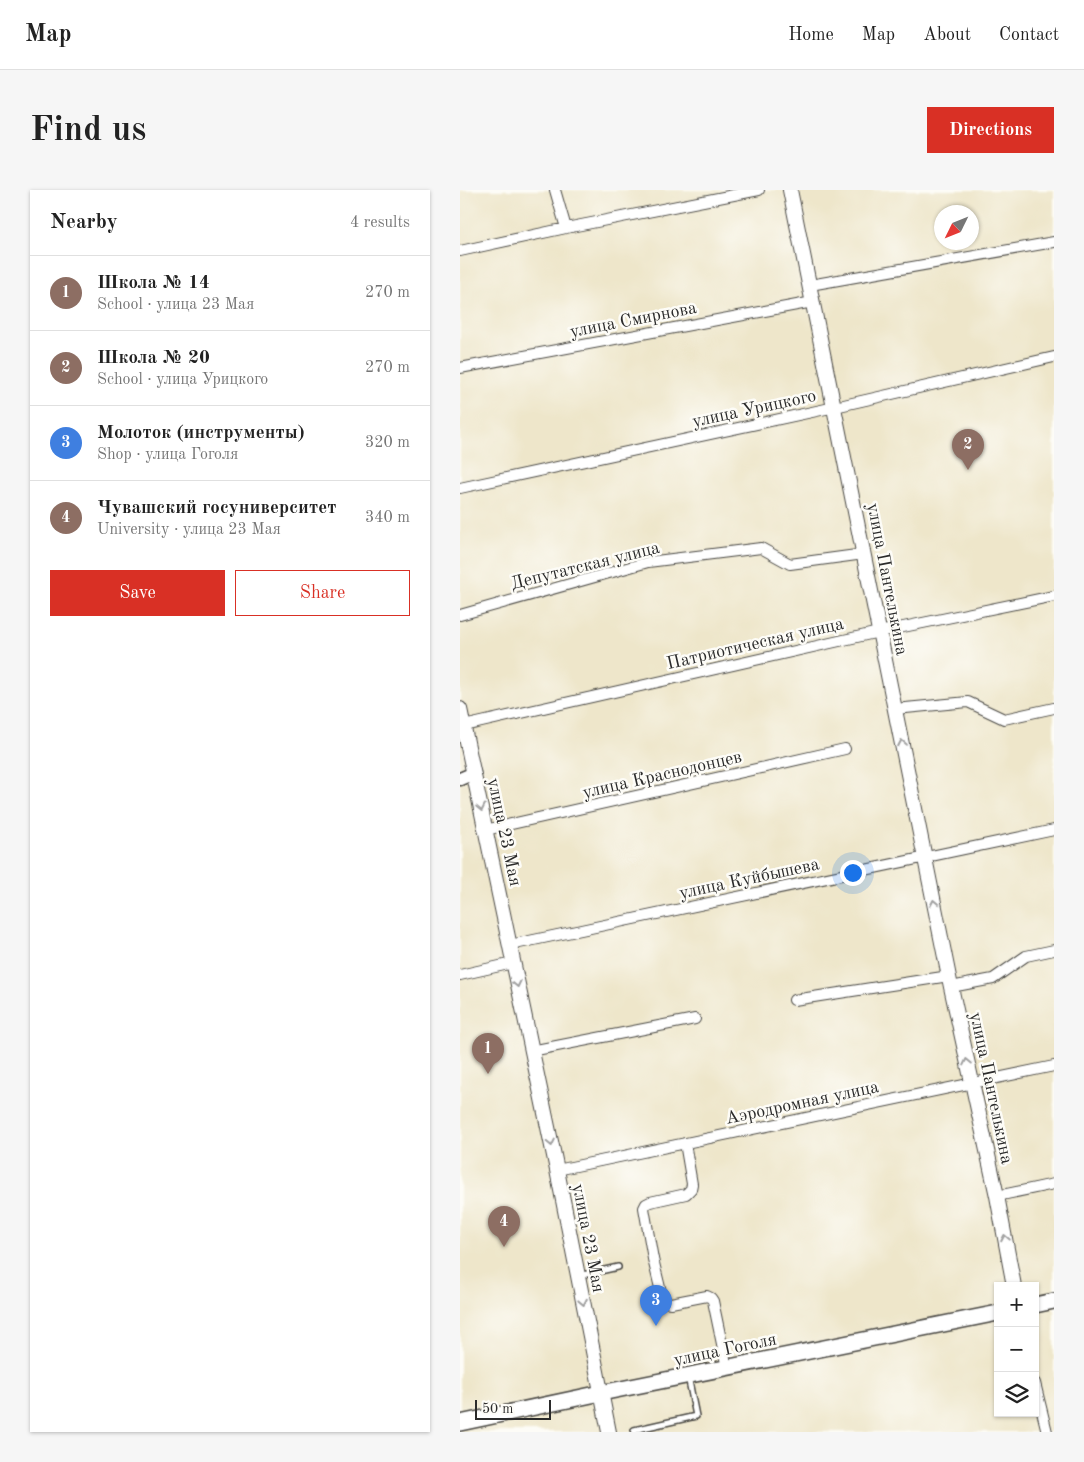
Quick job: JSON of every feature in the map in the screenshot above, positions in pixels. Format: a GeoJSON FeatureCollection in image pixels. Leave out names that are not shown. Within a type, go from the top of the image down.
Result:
{"type":"FeatureCollection","features":[{"type":"Feature","properties":{"kind":"main road","name":"улица Пантелькина"},"geometry":{"type":"LineString","coordinates":[[790,190],[950,981],[997,1196],[1013,1282]]}},
{"type":"Feature","properties":{"kind":"main road","name":"улица 23 Мая"},"geometry":{"type":"LineString","coordinates":[[460,709],[557,1170],[609,1432]]}},
{"type":"Feature","properties":{"kind":"main road"},"geometry":{"type":"LineString","coordinates":[[1039,1304],[1054,1301]]}},
{"type":"Feature","properties":{"kind":"main road","name":"улица Гоголя"},"geometry":{"type":"LineString","coordinates":[[460,1423],[994,1314]]}},
{"type":"Feature","properties":{"kind":"street"},"geometry":{"type":"LineString","coordinates":[[555,190],[566,228]]}},
{"type":"Feature","properties":{"kind":"street"},"geometry":{"type":"LineString","coordinates":[[460,251],[759,190]]}},
{"type":"Feature","properties":{"kind":"street"},"geometry":{"type":"LineString","coordinates":[[810,285],[1054,242]]}},
{"type":"Feature","properties":{"kind":"street","name":"улица Смирнова"},"geometry":{"type":"LineString","coordinates":[[460,368],[813,302]]}},
{"type":"Feature","properties":{"kind":"street","name":"улица Урицкого"},"geometry":{"type":"LineString","coordinates":[[460,488],[835,407],[1054,357]]}},
{"type":"Feature","properties":{"kind":"street","name":"Депутатская улица"},"geometry":{"type":"LineString","coordinates":[[460,615],[648,562],[761,548],[790,564],[864,554]]}},
{"type":"Feature","properties":{"kind":"street","name":"Патриотическая улица"},"geometry":{"type":"LineString","coordinates":[[464,726],[879,632],[1054,596]]}},
{"type":"Feature","properties":{"kind":"street"},"geometry":{"type":"LineString","coordinates":[[895,709],[968,702],[1004,719],[1054,708]]}},
{"type":"Feature","properties":{"kind":"street","name":"улица Краснодонцев"},"geometry":{"type":"LineString","coordinates":[[486,830],[845,748]]}},
{"type":"Feature","properties":{"kind":"street"},"geometry":{"type":"LineString","coordinates":[[460,779],[474,773]]}},
{"type":"Feature","properties":{"kind":"street","name":"улица Куйбышева"},"geometry":{"type":"LineString","coordinates":[[510,944],[1054,830]]}},
{"type":"Feature","properties":{"kind":"street"},"geometry":{"type":"LineString","coordinates":[[794,1000],[950,981],[994,979],[1026,956],[1054,950]]}},
{"type":"Feature","properties":{"kind":"street"},"geometry":{"type":"LineString","coordinates":[[460,975],[513,963]]}},
{"type":"Feature","properties":{"kind":"street"},"geometry":{"type":"LineString","coordinates":[[531,1051],[695,1019]]}},
{"type":"Feature","properties":{"kind":"street","name":"Аэродромная улица"},"geometry":{"type":"LineString","coordinates":[[557,1170],[1054,1066]]}},
{"type":"Feature","properties":{"kind":"street"},"geometry":{"type":"LineString","coordinates":[[685,1143],[692,1184],[691,1189],[686,1194],[650,1202],[644,1208],[649,1260],[665,1302],[671,1304],[707,1296],[713,1300],[727,1368]]}},
{"type":"Feature","properties":{"kind":"street"},"geometry":{"type":"LineString","coordinates":[[997,1196],[1054,1184]]}},
{"type":"Feature","properties":{"kind":"street"},"geometry":{"type":"LineString","coordinates":[[1039,1399],[1047,1432]]}},
{"type":"Feature","properties":{"kind":"lane"},"geometry":{"type":"LineString","coordinates":[[578,1276],[618,1267]]}},
{"type":"Feature","properties":{"kind":"lane"},"geometry":{"type":"LineString","coordinates":[[635,1432],[634,1430],[696,1416],[688,1376]]}},
{"type":"Feature","properties":{"kind":"place","name":"Школа № 20"},"geometry":{"type":"Point","coordinates":[968,470]}},
{"type":"Feature","properties":{"kind":"place","name":"Школа № 14"},"geometry":{"type":"Point","coordinates":[488,1074]}},
{"type":"Feature","properties":{"kind":"place","name":"Чувашский госуниверситет"},"geometry":{"type":"Point","coordinates":[504,1247]}},
{"type":"Feature","properties":{"kind":"place","name":"Молоток (инструменты)"},"geometry":{"type":"Point","coordinates":[656,1326]}}]}
